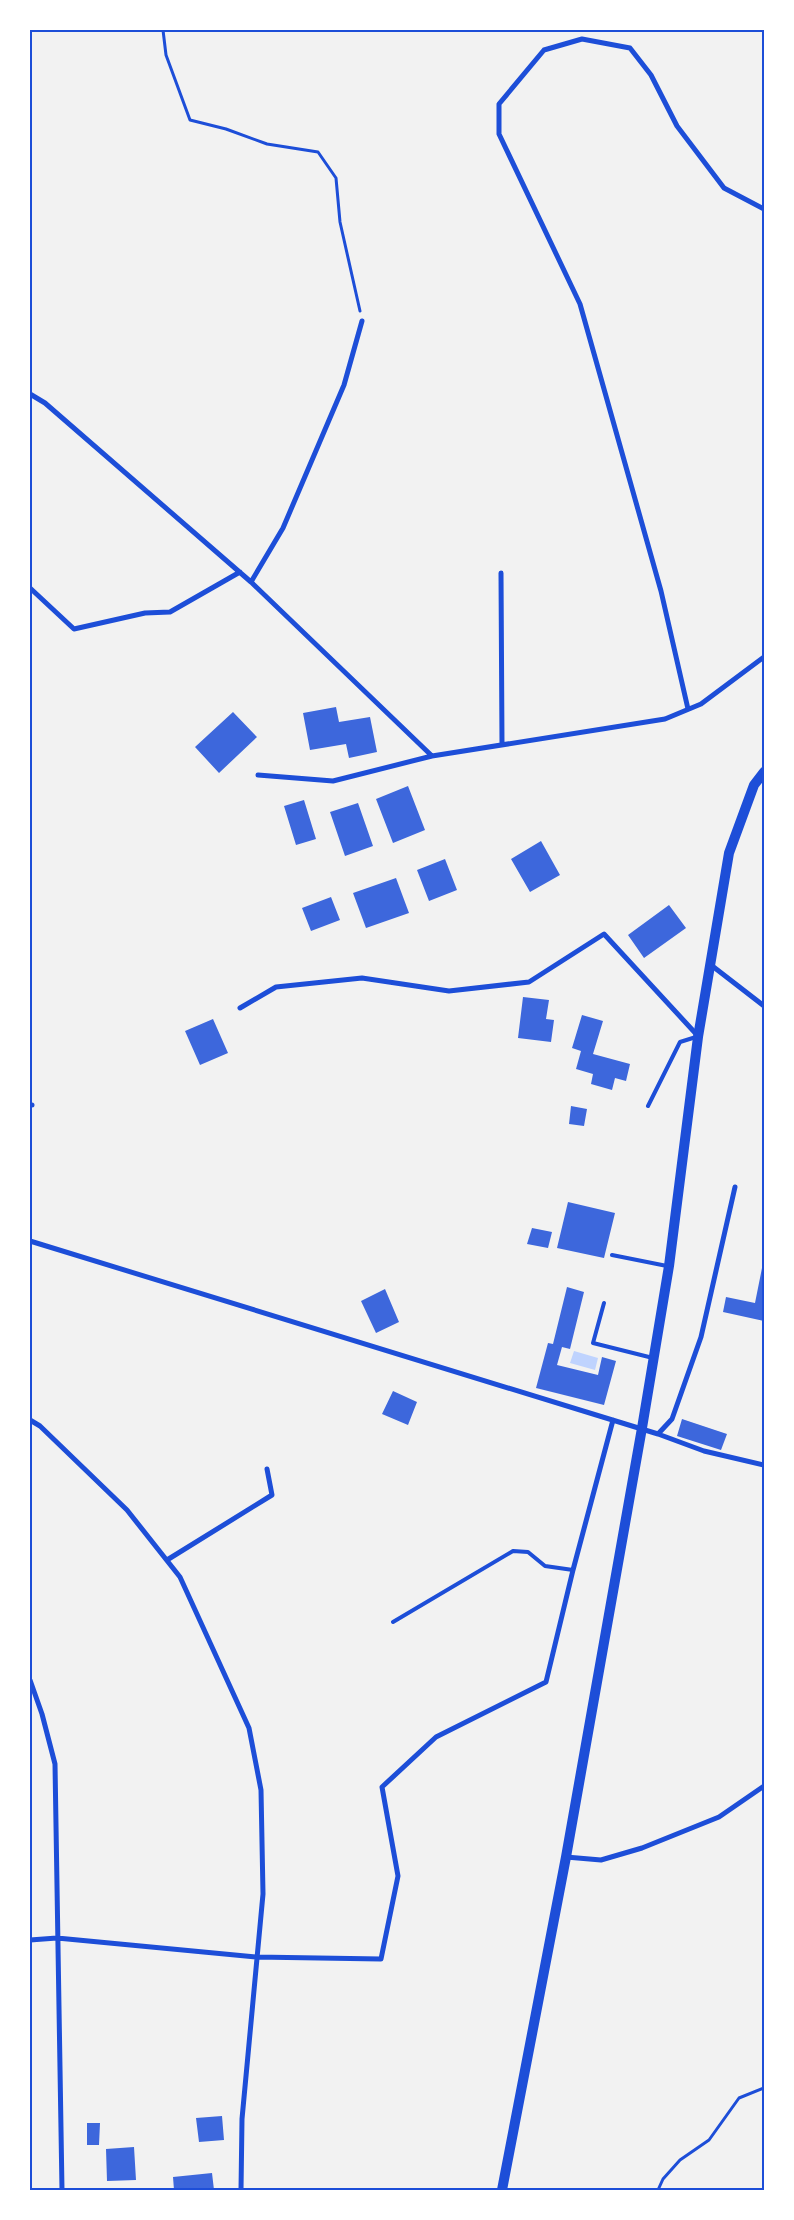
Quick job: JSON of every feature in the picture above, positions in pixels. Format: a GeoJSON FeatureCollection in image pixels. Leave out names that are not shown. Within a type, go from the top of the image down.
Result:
{"type":"FeatureCollection","features":[{"type":"Feature","properties":{"kind":"main road"},"geometry":{"type":"LineString","coordinates":[[502,2190],[566,1857],[670,1266],[698,1037],[730,853],[754,785],[764,772]]}},
{"type":"Feature","properties":{"kind":"street"},"geometry":{"type":"LineString","coordinates":[[688,709],[661,591],[580,304],[499,134],[499,104],[544,50],[582,39],[630,48],[651,74],[677,126],[724,188],[764,209]]}},
{"type":"Feature","properties":{"kind":"street"},"geometry":{"type":"LineString","coordinates":[[251,582],[283,528],[344,385],[362,321]]}},
{"type":"Feature","properties":{"kind":"street"},"geometry":{"type":"LineString","coordinates":[[30,394],[45,403],[240,572],[432,756]]}},
{"type":"Feature","properties":{"kind":"street"},"geometry":{"type":"LineString","coordinates":[[30,588],[74,629],[145,613],[170,612],[240,572]]}},
{"type":"Feature","properties":{"kind":"street"},"geometry":{"type":"LineString","coordinates":[[501,573],[502,745]]}},
{"type":"Feature","properties":{"kind":"street"},"geometry":{"type":"LineString","coordinates":[[258,776],[332,781],[432,756],[665,719],[701,704],[764,658]]}},
{"type":"Feature","properties":{"kind":"street"},"geometry":{"type":"LineString","coordinates":[[240,1008],[276,987],[362,978],[449,990],[528,982],[604,934],[698,1037]]}},
{"type":"Feature","properties":{"kind":"street"},"geometry":{"type":"LineString","coordinates":[[710,965],[764,1006]]}},
{"type":"Feature","properties":{"kind":"street"},"geometry":{"type":"LineString","coordinates":[[658,1434],[672,1419],[701,1337],[735,1187]]}},
{"type":"Feature","properties":{"kind":"street"},"geometry":{"type":"LineString","coordinates":[[30,1241],[642,1428],[704,1450],[764,1465]]}},
{"type":"Feature","properties":{"kind":"street"},"geometry":{"type":"LineString","coordinates":[[30,1420],[40,1426],[127,1510],[180,1577],[249,1728],[261,1790],[263,1894],[242,2119],[241,2190]]}},
{"type":"Feature","properties":{"kind":"street"},"geometry":{"type":"LineString","coordinates":[[30,1940],[57,1938],[256,1957],[381,1959],[398,1876],[382,1786],[436,1737],[546,1682],[573,1570],[613,1420]]}},
{"type":"Feature","properties":{"kind":"street"},"geometry":{"type":"LineString","coordinates":[[167,1560],[272,1495],[266,1469]]}},
{"type":"Feature","properties":{"kind":"street"},"geometry":{"type":"LineString","coordinates":[[30,1680],[42,1714],[55,1764],[62,2190]]}},
{"type":"Feature","properties":{"kind":"street"},"geometry":{"type":"LineString","coordinates":[[566,1857],[601,1860],[642,1848],[719,1818],[764,1786]]}},
{"type":"Feature","properties":{"kind":"lane"},"geometry":{"type":"LineString","coordinates":[[648,1106],[680,1042],[698,1037]]}},
{"type":"Feature","properties":{"kind":"lane"},"geometry":{"type":"LineString","coordinates":[[612,1255],[670,1266]]}},
{"type":"Feature","properties":{"kind":"lane"},"geometry":{"type":"LineString","coordinates":[[604,1303],[593,1343],[654,1358]]}},
{"type":"Feature","properties":{"kind":"lane"},"geometry":{"type":"LineString","coordinates":[[393,1622],[513,1552],[528,1552],[545,1566],[573,1570]]}},
{"type":"Feature","properties":{"kind":"path"},"geometry":{"type":"LineString","coordinates":[[163,30],[166,55],[190,120],[268,144],[318,152],[336,178],[340,222],[362,321]]}},
{"type":"Feature","properties":{"kind":"path"},"geometry":{"type":"LineString","coordinates":[[658,2190],[663,2179],[680,2160],[709,2140],[738,2098],[764,2088]]}},
{"type":"Feature","properties":{"kind":"water"},"geometry":{"type":"Polygon","coordinates":[[[574,1351],[598,1358],[595,1370],[570,1363],[574,1351]]]}},
{"type":"Feature","properties":{"kind":"building"},"geometry":{"type":"Polygon","coordinates":[[[336,707],[339,722],[370,717],[377,752],[349,758],[346,744],[310,750],[303,713],[336,707]]]}},
{"type":"Feature","properties":{"kind":"building"},"geometry":{"type":"Polygon","coordinates":[[[233,712],[257,737],[219,773],[195,747],[233,712]]]}},
{"type":"Feature","properties":{"kind":"building"},"geometry":{"type":"Polygon","coordinates":[[[408,786],[425,830],[393,843],[376,799],[408,786]]]}},
{"type":"Feature","properties":{"kind":"building"},"geometry":{"type":"Polygon","coordinates":[[[304,800],[316,839],[296,845],[284,806],[304,800]]]}},
{"type":"Feature","properties":{"kind":"building"},"geometry":{"type":"Polygon","coordinates":[[[358,803],[373,846],[345,856],[330,812],[358,803]]]}},
{"type":"Feature","properties":{"kind":"building"},"geometry":{"type":"Polygon","coordinates":[[[541,841],[560,875],[530,892],[511,859],[541,841]]]}},
{"type":"Feature","properties":{"kind":"building"},"geometry":{"type":"Polygon","coordinates":[[[445,859],[457,890],[429,901],[417,870],[445,859]]]}},
{"type":"Feature","properties":{"kind":"building"},"geometry":{"type":"Polygon","coordinates":[[[396,878],[409,913],[366,928],[353,893],[396,878]]]}},
{"type":"Feature","properties":{"kind":"building"},"geometry":{"type":"Polygon","coordinates":[[[331,897],[340,920],[311,931],[302,908],[331,897]]]}},
{"type":"Feature","properties":{"kind":"building"},"geometry":{"type":"Polygon","coordinates":[[[669,905],[686,928],[644,958],[628,935],[669,905]]]}},
{"type":"Feature","properties":{"kind":"building"},"geometry":{"type":"Polygon","coordinates":[[[523,997],[549,1000],[546,1019],[554,1020],[551,1042],[518,1038],[523,997]]]}},
{"type":"Feature","properties":{"kind":"building"},"geometry":{"type":"Polygon","coordinates":[[[582,1015],[603,1021],[593,1054],[630,1064],[626,1081],[615,1078],[612,1090],[591,1084],[593,1074],[576,1069],[581,1051],[572,1048],[582,1015]]]}},
{"type":"Feature","properties":{"kind":"building"},"geometry":{"type":"Polygon","coordinates":[[[213,1019],[228,1053],[200,1065],[185,1031],[213,1019]]]}},
{"type":"Feature","properties":{"kind":"building"},"geometry":{"type":"Polygon","coordinates":[[[571,1106],[587,1109],[584,1126],[569,1124],[571,1106]]]}},
{"type":"Feature","properties":{"kind":"building"},"geometry":{"type":"Polygon","coordinates":[[[568,1202],[615,1213],[604,1258],[557,1248],[568,1202]]]}},
{"type":"Feature","properties":{"kind":"building"},"geometry":{"type":"Polygon","coordinates":[[[532,1228],[552,1232],[548,1248],[527,1244],[532,1228]]]}},
{"type":"Feature","properties":{"kind":"building"},"geometry":{"type":"Polygon","coordinates":[[[763,1263],[764,1321],[723,1312],[726,1297],[755,1303],[763,1263]]]}},
{"type":"Feature","properties":{"kind":"building"},"geometry":{"type":"Polygon","coordinates":[[[567,1287],[584,1292],[570,1349],[562,1347],[557,1365],[598,1375],[602,1357],[616,1361],[604,1405],[536,1388],[548,1343],[553,1344],[567,1287]]]}},
{"type":"Feature","properties":{"kind":"building"},"geometry":{"type":"Polygon","coordinates":[[[385,1289],[399,1322],[376,1333],[361,1301],[385,1289]]]}},
{"type":"Feature","properties":{"kind":"building"},"geometry":{"type":"Polygon","coordinates":[[[393,1391],[417,1402],[408,1425],[382,1414],[393,1391]]]}},
{"type":"Feature","properties":{"kind":"building"},"geometry":{"type":"Polygon","coordinates":[[[682,1419],[727,1434],[721,1450],[677,1436],[682,1419]]]}},
{"type":"Feature","properties":{"kind":"building"},"geometry":{"type":"Polygon","coordinates":[[[222,2116],[224,2140],[199,2142],[196,2118],[222,2116]]]}},
{"type":"Feature","properties":{"kind":"building"},"geometry":{"type":"Polygon","coordinates":[[[87,2123],[100,2123],[99,2145],[87,2145],[87,2123]]]}},
{"type":"Feature","properties":{"kind":"building"},"geometry":{"type":"Polygon","coordinates":[[[134,2147],[136,2180],[107,2181],[106,2149],[134,2147]]]}},
{"type":"Feature","properties":{"kind":"building"},"geometry":{"type":"Polygon","coordinates":[[[212,2173],[214,2190],[174,2190],[173,2177],[212,2173]]]}}]}
